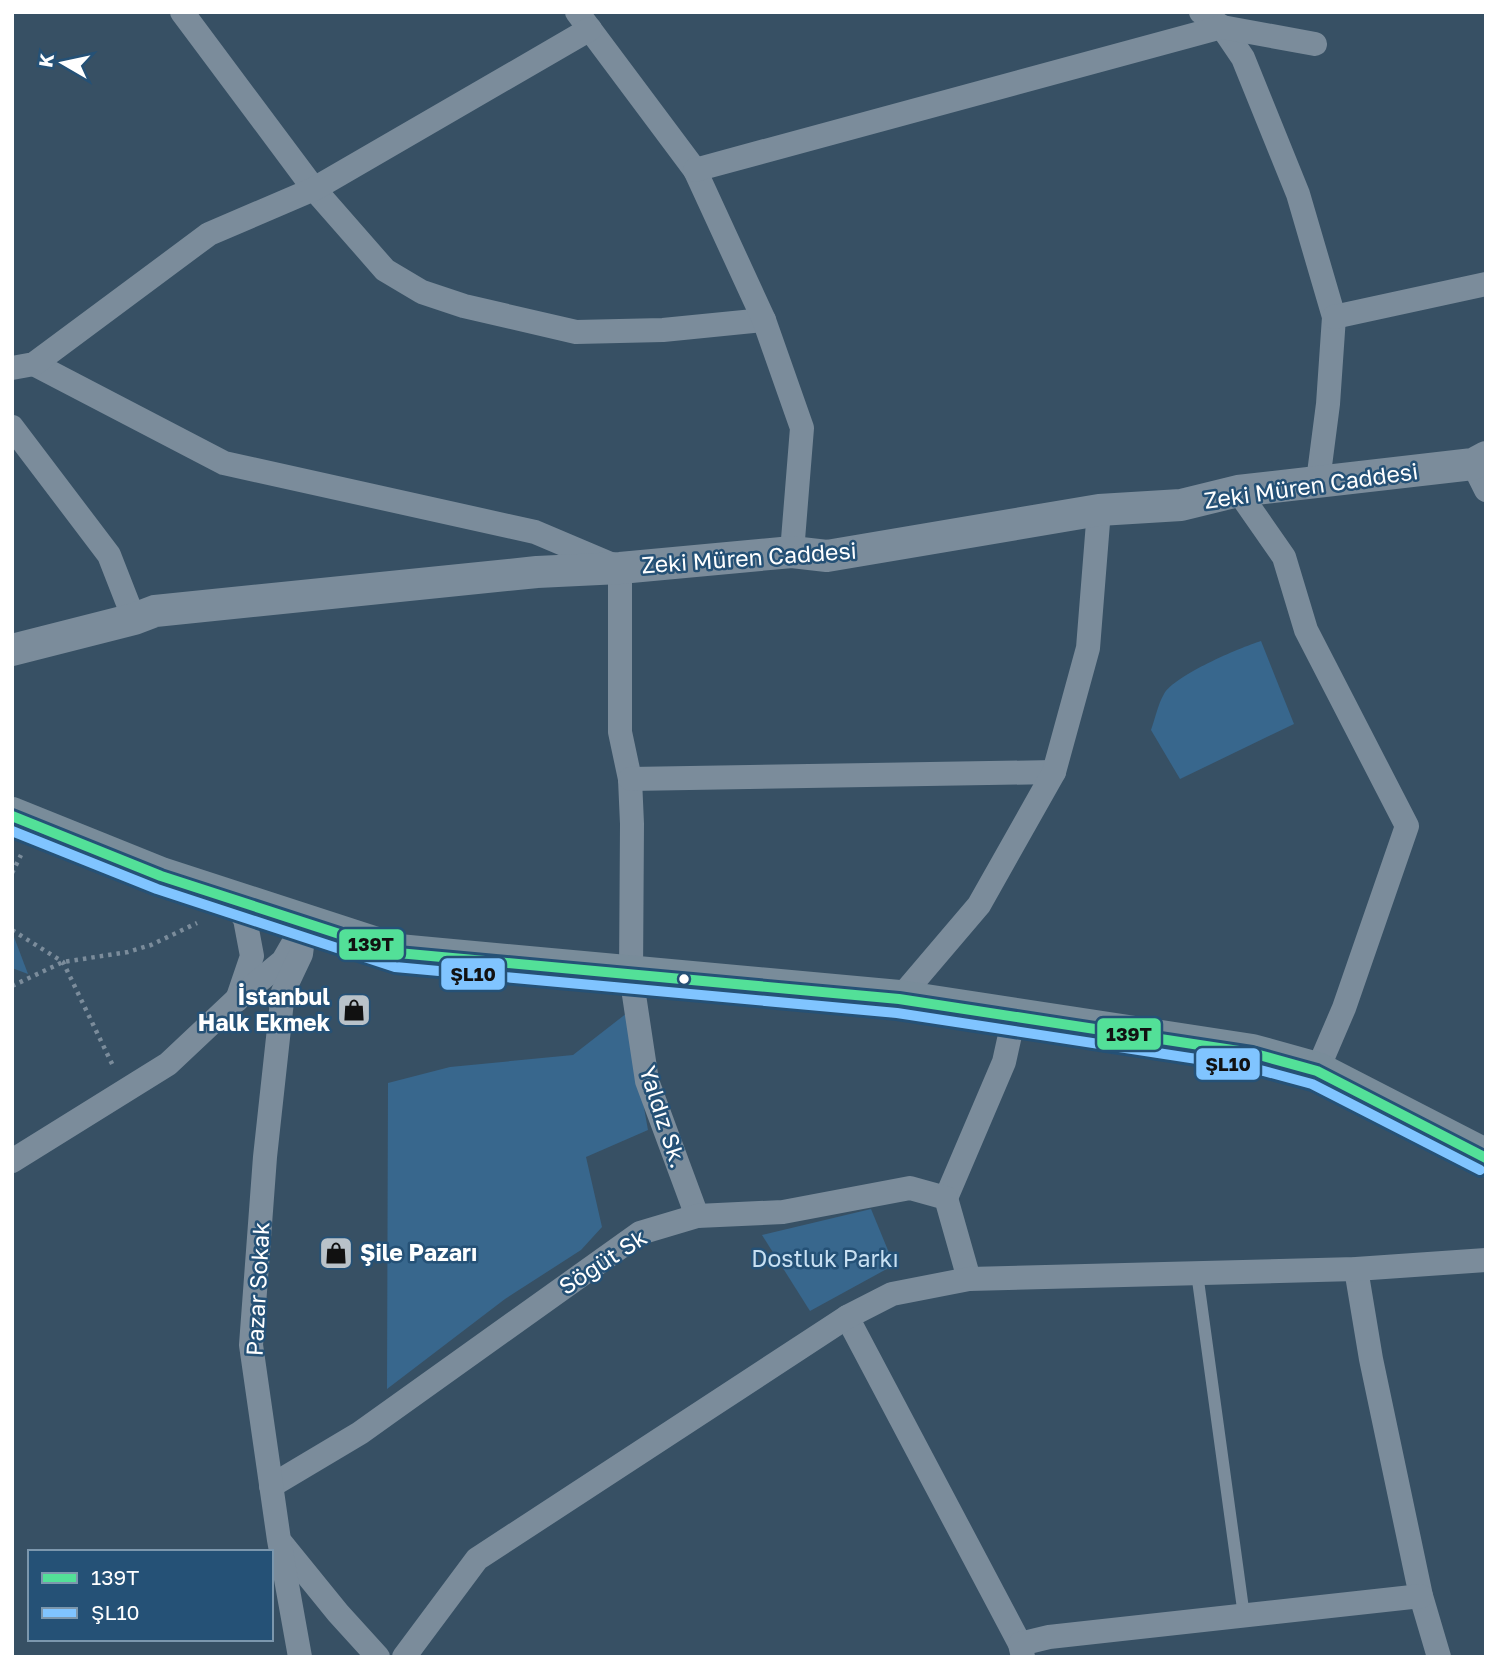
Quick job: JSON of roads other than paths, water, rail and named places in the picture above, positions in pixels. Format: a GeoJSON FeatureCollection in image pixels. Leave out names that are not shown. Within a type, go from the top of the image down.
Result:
{"type":"FeatureCollection","features":[{"type":"Feature","properties":{"kind":"main road"},"geometry":{"type":"LineString","coordinates":[[12,816],[162,876],[219,909],[305,923],[398,953],[899,999],[1252,1053],[1317,1072],[1486,1158]]}},
{"type":"Feature","properties":{"kind":"street"},"geometry":{"type":"LineString","coordinates":[[182,12],[314,189],[385,270],[422,292],[464,306],[576,331],[663,330],[764,320]]}},
{"type":"Feature","properties":{"kind":"street"},"geometry":{"type":"LineString","coordinates":[[1201,12],[1222,27],[1243,58],[1298,194],[1334,317],[1328,404],[1318,481]]}},
{"type":"Feature","properties":{"kind":"street"},"geometry":{"type":"LineString","coordinates":[[620,568],[535,532],[224,463],[23,366],[209,234],[314,189],[584,21],[695,170],[764,320],[803,428],[792,552]]}},
{"type":"Feature","properties":{"kind":"street"},"geometry":{"type":"LineString","coordinates":[[695,170],[1222,27],[1315,44]]}},
{"type":"Feature","properties":{"kind":"street"},"geometry":{"type":"LineString","coordinates":[[1334,317],[1486,284]]}},
{"type":"Feature","properties":{"kind":"street"},"geometry":{"type":"LineString","coordinates":[[12,427],[109,555],[134,619]]}},
{"type":"Feature","properties":{"kind":"street","name":"Zeki Müren Caddesi"},"geometry":{"type":"LineString","coordinates":[[12,650],[134,619],[155,611],[537,572],[620,568],[792,552],[827,556],[1099,510],[1181,505],[1238,491],[1318,481],[1482,470]]}},
{"type":"Feature","properties":{"kind":"street"},"geometry":{"type":"LineString","coordinates":[[1238,491],[1284,557],[1306,630],[1407,826],[1344,1008],[1317,1072]]}},
{"type":"Feature","properties":{"kind":"street"},"geometry":{"type":"LineString","coordinates":[[899,999],[979,905],[1054,772],[1088,648],[1099,510]]}},
{"type":"Feature","properties":{"kind":"street","name":"Yaldız Sk."},"geometry":{"type":"LineString","coordinates":[[620,568],[620,732],[630,779],[631,975],[647,1081],[697,1216]]}},
{"type":"Feature","properties":{"kind":"street"},"geometry":{"type":"LineString","coordinates":[[630,779],[1054,772]]}},
{"type":"Feature","properties":{"kind":"street"},"geometry":{"type":"LineString","coordinates":[[219,909],[245,919],[252,956],[236,1000]]}},
{"type":"Feature","properties":{"kind":"street"},"geometry":{"type":"LineString","coordinates":[[12,1161],[169,1063],[236,1000],[284,961],[305,923]]}},
{"type":"Feature","properties":{"kind":"street","name":"Pazar Sokak"},"geometry":{"type":"LineString","coordinates":[[300,1657],[279,1540],[251,1345],[265,1157],[283,992],[301,954],[305,923]]}},
{"type":"Feature","properties":{"kind":"street"},"geometry":{"type":"LineString","coordinates":[[969,1279],[946,1198],[1004,1062],[1014,1017]]}},
{"type":"Feature","properties":{"kind":"street","name":"Söğüt Sk"},"geometry":{"type":"LineString","coordinates":[[271,1486],[360,1433],[640,1233],[697,1216],[783,1212],[910,1188],[946,1198]]}},
{"type":"Feature","properties":{"kind":"street"},"geometry":{"type":"LineString","coordinates":[[404,1657],[477,1559],[847,1317],[892,1294],[969,1279],[1356,1269],[1486,1260]]}},
{"type":"Feature","properties":{"kind":"street"},"geometry":{"type":"LineString","coordinates":[[1356,1269],[1371,1359],[1421,1596],[1439,1657]]}},
{"type":"Feature","properties":{"kind":"street"},"geometry":{"type":"LineString","coordinates":[[847,1317],[1022,1650],[1049,1637],[1421,1596]]}},
{"type":"Feature","properties":{"kind":"street"},"geometry":{"type":"LineString","coordinates":[[279,1540],[338,1613],[378,1657]]}},
{"type":"Feature","properties":{"kind":"lane"},"geometry":{"type":"LineString","coordinates":[[1197,1273],[1244,1616]]}},
{"type":"Feature","properties":{"kind":"place","name":"İstanbul Halk Ekmek"},"geometry":{"type":"Point","coordinates":[354,1010]}},
{"type":"Feature","properties":{"kind":"place","name":"Şile Pazarı"},"geometry":{"type":"Point","coordinates":[336,1253]}},
{"type":"Feature","properties":{"kind":"park label","name":"Dostluk Parkı"},"geometry":{"type":"Point","coordinates":[825,1259]}}]}
